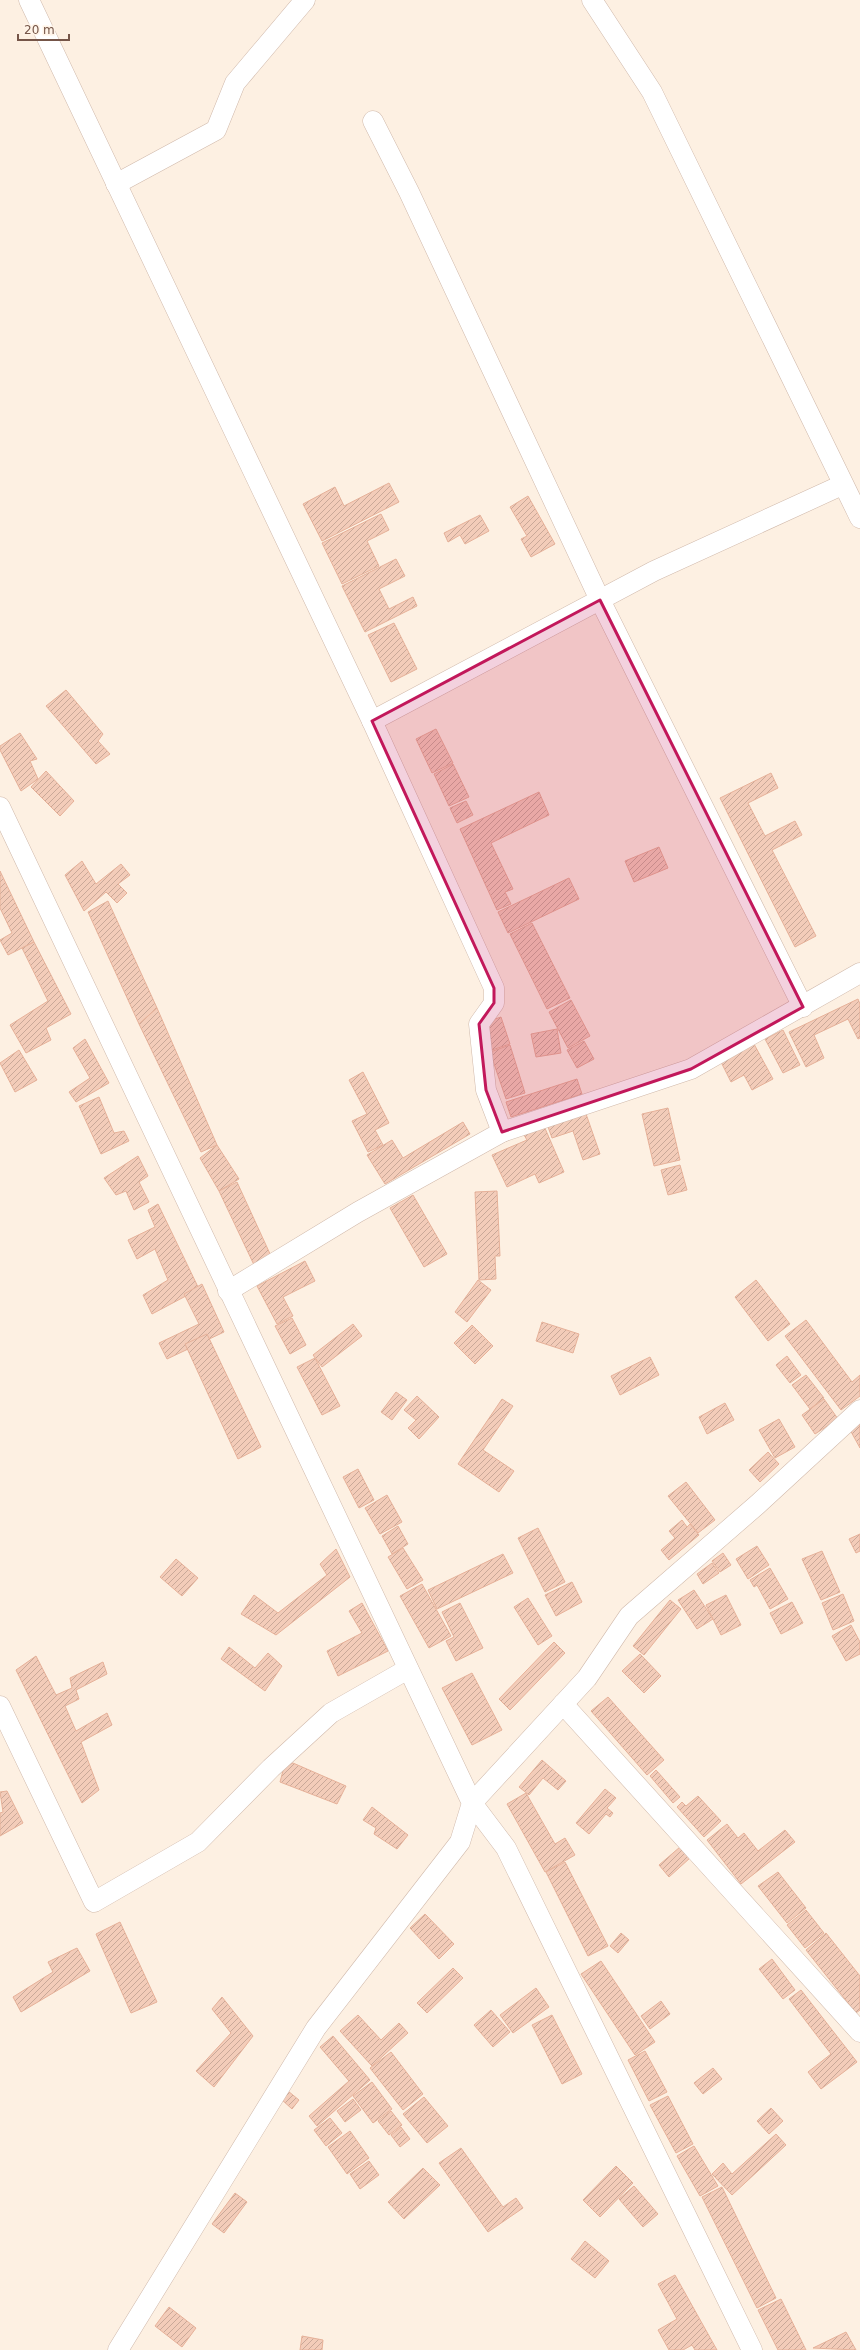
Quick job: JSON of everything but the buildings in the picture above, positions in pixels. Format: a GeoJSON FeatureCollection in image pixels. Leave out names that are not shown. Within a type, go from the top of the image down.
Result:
{"type":"FeatureCollection","features":[{"type":"Feature","properties":{"kind":"street"},"geometry":{"type":"LineString","coordinates":[[29,0],[372,721],[494,988],[494,1003],[479,1024],[486,1090],[502,1132]]}},
{"type":"Feature","properties":{"kind":"street"},"geometry":{"type":"LineString","coordinates":[[116,184],[216,130],[235,83],[304,0]]}},
{"type":"Feature","properties":{"kind":"street"},"geometry":{"type":"LineString","coordinates":[[592,0],[652,92],[842,485],[860,518]]}},
{"type":"Feature","properties":{"kind":"street"},"geometry":{"type":"LineString","coordinates":[[373,121],[409,192],[600,600],[803,1007]]}},
{"type":"Feature","properties":{"kind":"street"},"geometry":{"type":"LineString","coordinates":[[372,721],[654,571],[842,485]]}},
{"type":"Feature","properties":{"kind":"street"},"geometry":{"type":"LineString","coordinates":[[0,807],[6,836],[228,1291],[472,1802],[506,1848],[752,2350]]}},
{"type":"Feature","properties":{"kind":"street"},"geometry":{"type":"LineString","coordinates":[[228,1291],[358,1212],[502,1132],[692,1069],[803,1007],[860,973]]}},
{"type":"Feature","properties":{"kind":"street"},"geometry":{"type":"LineString","coordinates":[[118,2350],[316,2028],[460,1842],[472,1802],[587,1678],[629,1616],[758,1504],[860,1410]]}},
{"type":"Feature","properties":{"kind":"street"},"geometry":{"type":"LineString","coordinates":[[0,1706],[94,1902],[198,1842],[271,1768],[331,1712],[408,1669]]}},
{"type":"Feature","properties":{"kind":"street"},"geometry":{"type":"LineString","coordinates":[[563,1704],[860,2032]]}},
{"type":"Feature","properties":{"kind":"highlighted area"},"geometry":{"type":"Polygon","coordinates":[[[600,600],[803,1007],[691,1069],[502,1132],[486,1090],[479,1024],[494,1003],[494,988],[372,721],[600,600]]]}}]}
